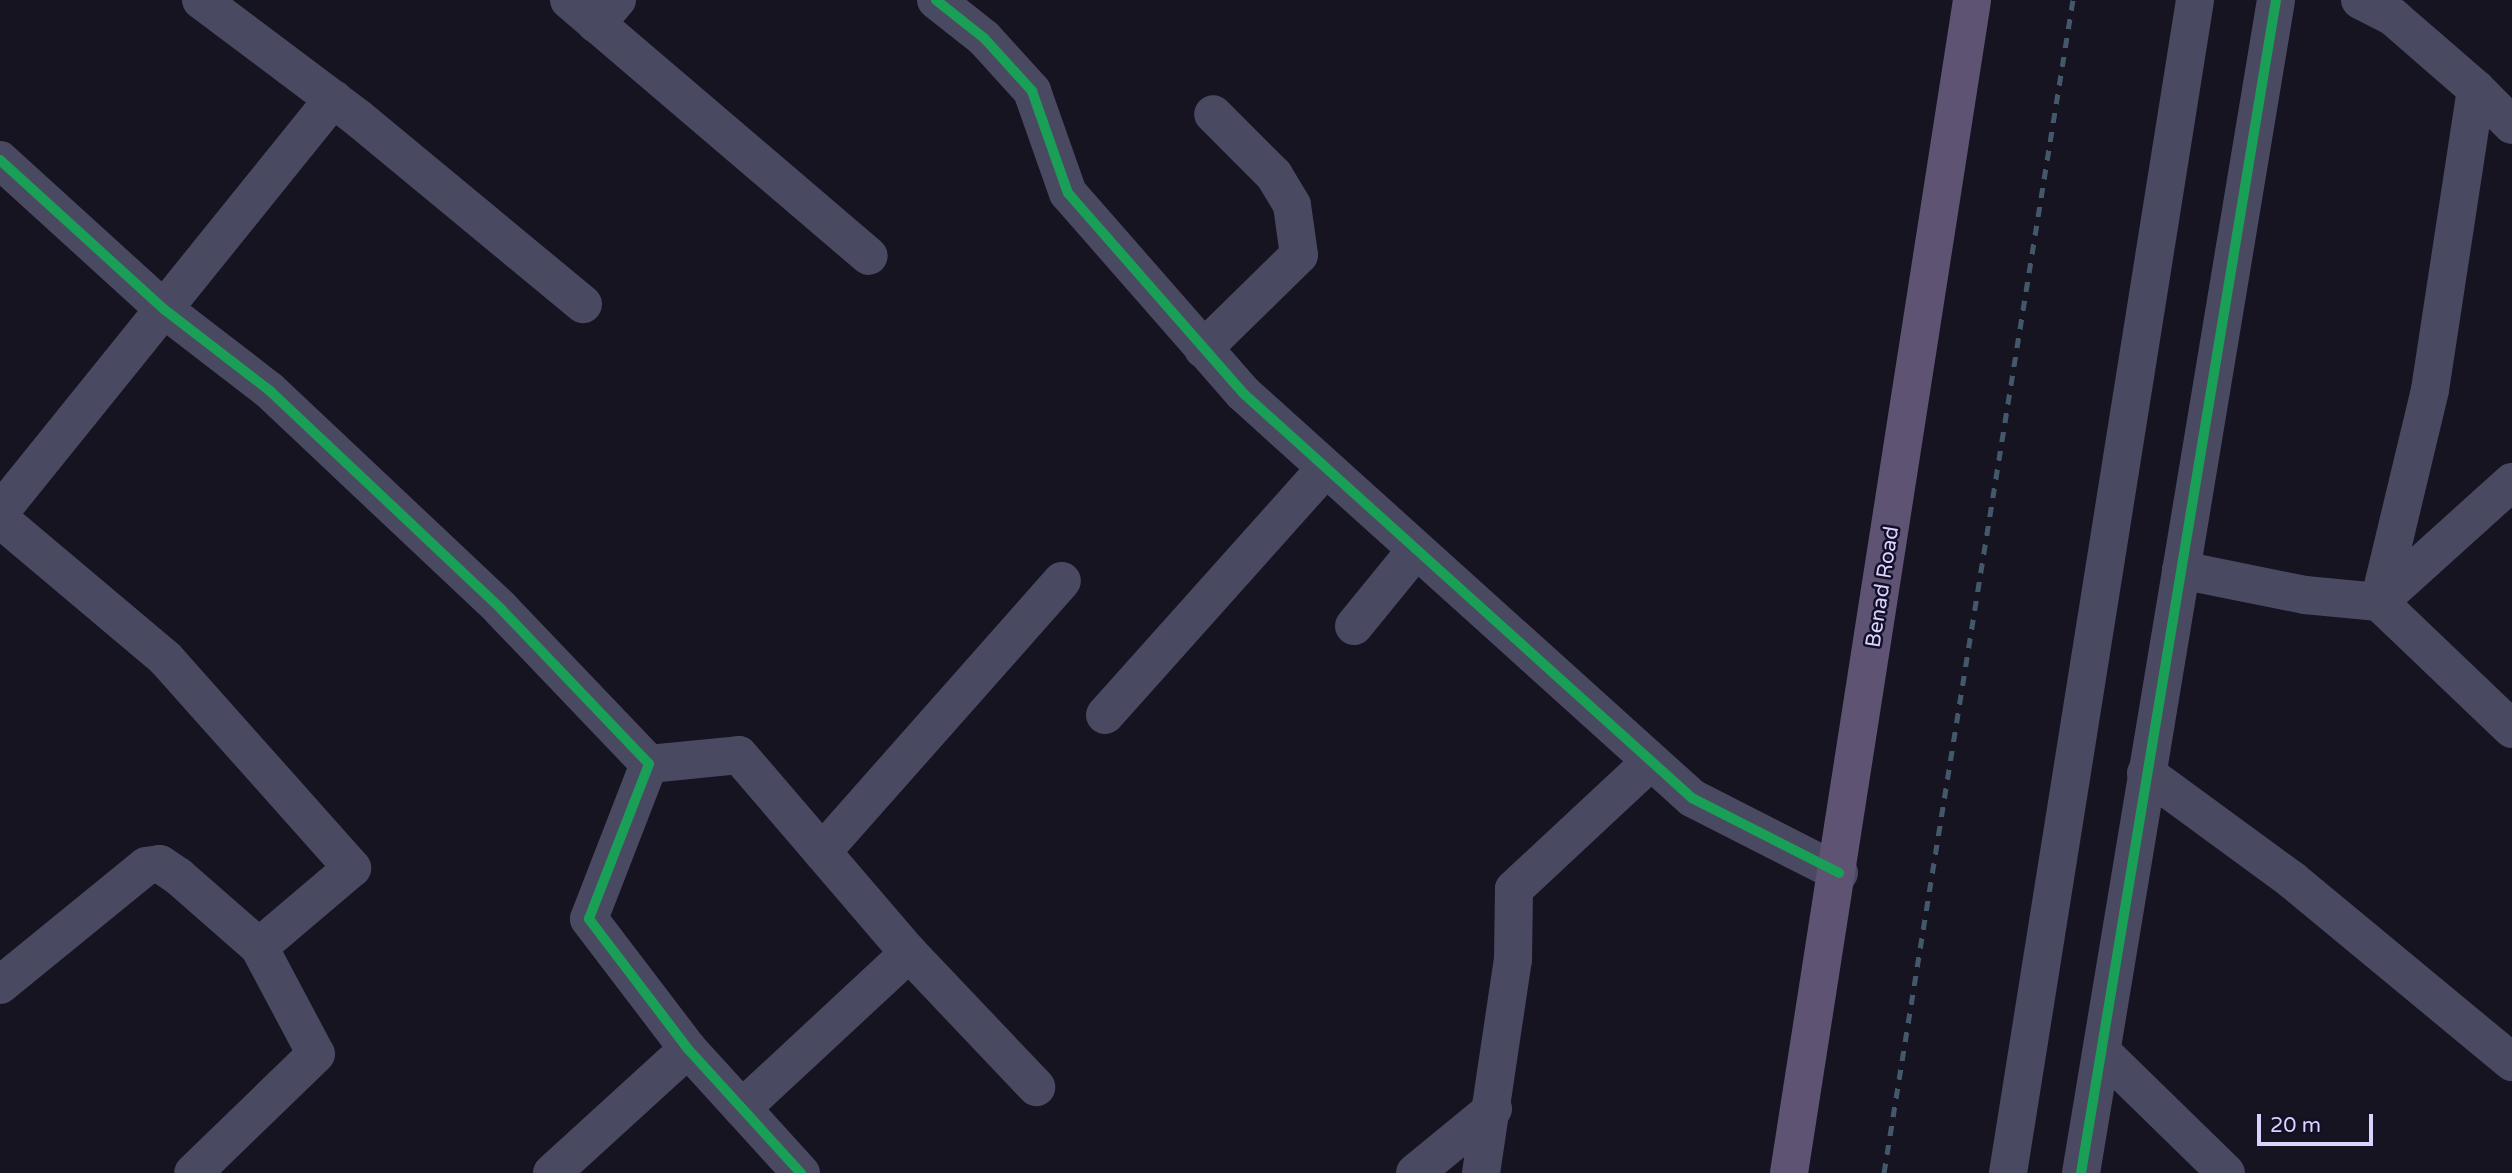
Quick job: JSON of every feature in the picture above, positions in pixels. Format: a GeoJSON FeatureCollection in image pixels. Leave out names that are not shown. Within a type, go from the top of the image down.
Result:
{"type":"FeatureCollection","features":[{"type":"Feature","properties":{"kind":"main road","name":"Benad Road"},"geometry":{"type":"LineString","coordinates":[[1789,1173],[1839,873],[1972,0]]}},
{"type":"Feature","properties":{"kind":"street"},"geometry":{"type":"LineString","coordinates":[[201,0],[333,99],[583,304]]}},
{"type":"Feature","properties":{"kind":"street"},"geometry":{"type":"LineString","coordinates":[[936,0],[984,38],[1032,91],[1068,193],[1203,349],[1326,468],[1692,798],[1839,873]]}},
{"type":"Feature","properties":{"kind":"street"},"geometry":{"type":"LineString","coordinates":[[2008,1173],[2195,0]]}},
{"type":"Feature","properties":{"kind":"street"},"geometry":{"type":"LineString","coordinates":[[2081,1173],[2276,0]]}},
{"type":"Feature","properties":{"kind":"street"},"geometry":{"type":"LineString","coordinates":[[2360,0],[2393,17],[2476,89],[2512,125]]}},
{"type":"Feature","properties":{"kind":"street"},"geometry":{"type":"LineString","coordinates":[[594,8],[869,256]]}},
{"type":"Feature","properties":{"kind":"street"},"geometry":{"type":"LineString","coordinates":[[2379,602],[2430,390],[2476,89]]}},
{"type":"Feature","properties":{"kind":"street"},"geometry":{"type":"LineString","coordinates":[[0,512],[333,99]]}},
{"type":"Feature","properties":{"kind":"street"},"geometry":{"type":"LineString","coordinates":[[1203,349],[1300,255],[1298,226],[1280,185],[1213,114]]}},
{"type":"Feature","properties":{"kind":"street"},"geometry":{"type":"LineString","coordinates":[[0,160],[165,310],[289,409],[501,609],[649,764]]}},
{"type":"Feature","properties":{"kind":"street"},"geometry":{"type":"LineString","coordinates":[[1105,715],[1326,468]]}},
{"type":"Feature","properties":{"kind":"street"},"geometry":{"type":"LineString","coordinates":[[2379,602],[2512,482]]}},
{"type":"Feature","properties":{"kind":"street"},"geometry":{"type":"LineString","coordinates":[[0,519],[166,659],[352,868],[259,947]]}},
{"type":"Feature","properties":{"kind":"street"},"geometry":{"type":"LineString","coordinates":[[1354,626],[1416,550]]}},
{"type":"Feature","properties":{"kind":"street"},"geometry":{"type":"LineString","coordinates":[[2181,570],[2305,595],[2379,602],[2512,729]]}},
{"type":"Feature","properties":{"kind":"street"},"geometry":{"type":"LineString","coordinates":[[822,852],[1062,581]]}},
{"type":"Feature","properties":{"kind":"street"},"geometry":{"type":"LineString","coordinates":[[649,764],[739,755],[909,953],[1036,1087]]}},
{"type":"Feature","properties":{"kind":"street"},"geometry":{"type":"LineString","coordinates":[[1481,1173],[1493,1109],[1513,960],[1514,890],[1650,762]]}},
{"type":"Feature","properties":{"kind":"street"},"geometry":{"type":"LineString","coordinates":[[649,764],[589,919],[688,1049],[801,1173]]}},
{"type":"Feature","properties":{"kind":"street"},"geometry":{"type":"LineString","coordinates":[[2146,773],[2292,880],[2512,1062]]}},
{"type":"Feature","properties":{"kind":"street"},"geometry":{"type":"LineString","coordinates":[[0,985],[146,866],[160,864],[178,876],[259,947],[316,1055],[193,1173]]}},
{"type":"Feature","properties":{"kind":"street"},"geometry":{"type":"LineString","coordinates":[[742,1108],[909,953]]}},
{"type":"Feature","properties":{"kind":"street"},"geometry":{"type":"LineString","coordinates":[[552,1173],[688,1049]]}},
{"type":"Feature","properties":{"kind":"street"},"geometry":{"type":"LineString","coordinates":[[2102,1052],[2226,1173]]}},
{"type":"Feature","properties":{"kind":"street"},"geometry":{"type":"LineString","coordinates":[[1415,1173],[1493,1109]]}},
{"type":"Feature","properties":{"kind":"railway"},"geometry":{"type":"LineString","coordinates":[[1884,1173],[2073,0]]}},
{"type":"Feature","properties":{"kind":"cycle path"},"geometry":{"type":"LineString","coordinates":[[936,0],[984,38],[1032,91],[1068,193],[1243,393],[1692,798],[1839,873]]}},
{"type":"Feature","properties":{"kind":"cycle path"},"geometry":{"type":"LineString","coordinates":[[2081,1173],[2276,0]]}},
{"type":"Feature","properties":{"kind":"cycle path"},"geometry":{"type":"LineString","coordinates":[[0,160],[165,310],[269,390],[501,609],[649,764],[589,919],[688,1049],[801,1173]]}}]}
